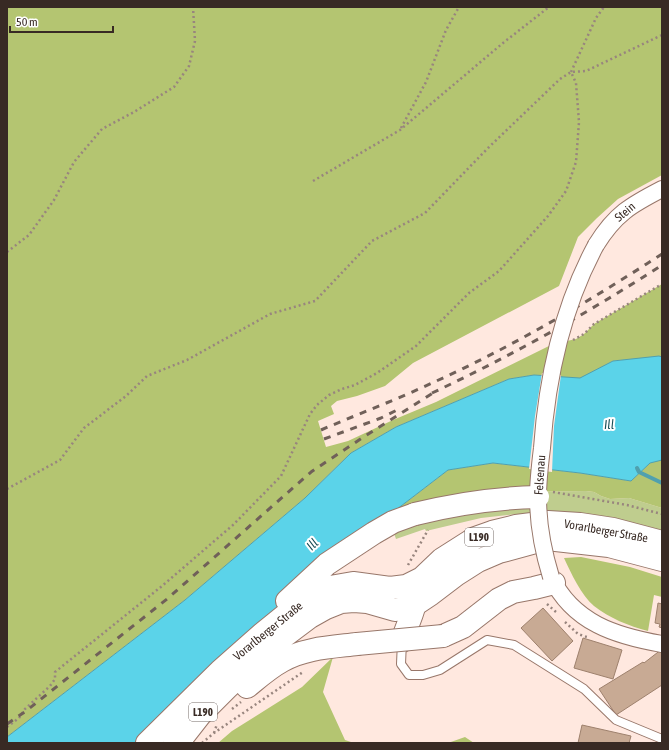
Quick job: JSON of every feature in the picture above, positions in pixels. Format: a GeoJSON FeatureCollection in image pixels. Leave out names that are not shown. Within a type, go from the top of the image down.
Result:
{"type":"FeatureCollection","features":[{"type":"Feature","properties":{"kind":"main road"},"geometry":{"type":"LineString","coordinates":[[264,633],[274,613],[327,564],[393,522],[415,514],[444,507],[514,498],[538,497]]}},
{"type":"Feature","properties":{"kind":"main road","name":"Vorarlberger Straße"},"geometry":{"type":"LineString","coordinates":[[230,694],[274,644],[310,617],[341,602],[384,596],[406,586],[422,578],[442,559],[475,538],[492,532],[516,526],[548,522],[580,524],[614,529],[662,542]]}},
{"type":"Feature","properties":{"kind":"main road","name":"Vorarlberger Straße"},"geometry":{"type":"LineString","coordinates":[[416,604],[478,561],[499,552],[547,539],[609,546],[662,560]]}},
{"type":"Feature","properties":{"kind":"main road"},"geometry":{"type":"LineString","coordinates":[[402,641],[408,621],[416,604],[422,578]]}},
{"type":"Feature","properties":{"kind":"main road"},"geometry":{"type":"LineString","coordinates":[[186,741],[230,694],[245,688],[283,660],[319,648],[443,636],[462,627],[499,599],[513,592],[534,588],[552,580]]}},
{"type":"Feature","properties":{"kind":"main road","name":"Vorarlberger Straße"},"geometry":{"type":"LineString","coordinates":[[147,743],[220,671],[300,603],[330,587],[353,583],[384,596]]}},
{"type":"Feature","properties":{"kind":"main road"},"geometry":{"type":"LineString","coordinates":[[402,641],[394,622],[388,614],[384,596],[416,604]]}},
{"type":"Feature","properties":{"kind":"street","name":"Stein"},"geometry":{"type":"LineString","coordinates":[[596,245],[604,232],[633,204],[662,189]]}},
{"type":"Feature","properties":{"kind":"street","name":"Felsenau"},"geometry":{"type":"LineString","coordinates":[[596,245],[584,268],[569,304],[560,333],[554,363],[543,426],[538,497],[540,526],[546,561],[552,580],[566,600],[583,617],[591,622],[636,640],[662,644]]}},
{"type":"Feature","properties":{"kind":"lane"},"geometry":{"type":"LineString","coordinates":[[402,641],[401,664],[409,675],[423,675],[440,670],[487,640],[514,645],[584,689],[616,720],[662,739]]}},
{"type":"Feature","properties":{"kind":"path"},"geometry":{"type":"LineString","coordinates":[[7,252],[29,235],[54,200],[74,162],[102,129],[134,112],[174,87],[188,66],[195,41],[193,7]]}},
{"type":"Feature","properties":{"kind":"path"},"geometry":{"type":"LineString","coordinates":[[400,130],[426,82],[446,30],[459,7]]}},
{"type":"Feature","properties":{"kind":"path"},"geometry":{"type":"LineString","coordinates":[[313,181],[400,130],[503,43],[549,7]]}},
{"type":"Feature","properties":{"kind":"path"},"geometry":{"type":"LineString","coordinates":[[7,727],[20,718],[25,709],[50,686],[55,679],[55,672],[162,586],[233,525],[281,476],[310,414],[317,405],[329,395],[355,385],[377,374],[416,346],[469,293],[499,271],[548,216],[566,191],[576,162],[579,122],[576,83],[571,72],[596,18],[604,7]]}},
{"type":"Feature","properties":{"kind":"path"},"geometry":{"type":"LineString","coordinates":[[7,489],[60,460],[84,428],[126,396],[147,376],[187,360],[270,314],[315,301],[372,241],[425,213],[488,148],[560,79],[571,72],[586,71],[662,35]]}},
{"type":"Feature","properties":{"kind":"path"},"geometry":{"type":"LineString","coordinates":[[571,340],[576,339],[584,334],[594,324],[662,284]]}},
{"type":"Feature","properties":{"kind":"path"},"geometry":{"type":"LineString","coordinates":[[541,602],[547,604],[558,614]]}},
{"type":"Feature","properties":{"kind":"path"},"geometry":{"type":"LineString","coordinates":[[563,619],[573,630]]}},
{"type":"Feature","properties":{"kind":"path"},"geometry":{"type":"LineString","coordinates":[[186,741],[214,733]]}},
{"type":"Feature","properties":{"kind":"green space"},"geometry":{"type":"Polygon","coordinates":[[[7,7],[662,7],[662,175],[618,199],[578,237],[559,286],[413,363],[385,386],[337,401],[331,406],[334,414],[318,421],[326,447],[348,441],[436,402],[553,344],[576,339],[584,334],[594,324],[662,284],[662,357],[613,361],[580,379],[534,375],[509,379],[396,427],[351,453],[305,498],[185,600],[7,737],[7,7]]]}},
{"type":"Feature","properties":{"kind":"green space"},"geometry":{"type":"Polygon","coordinates":[[[662,460],[662,508],[629,498],[610,499],[594,492],[586,491],[512,492],[388,516],[448,470],[493,463],[580,473],[631,481],[650,463],[662,460]]]}},
{"type":"Feature","properties":{"kind":"green space"},"geometry":{"type":"Polygon","coordinates":[[[512,492],[594,492],[610,499],[629,498],[662,508],[662,532],[554,514],[516,514],[481,518],[426,531],[425,529],[396,539],[388,516],[512,492]]]}},
{"type":"Feature","properties":{"kind":"green space"},"geometry":{"type":"Polygon","coordinates":[[[581,557],[630,567],[662,577],[662,597],[654,595],[648,631],[613,618],[589,601],[577,584],[564,558],[581,557]]]}},
{"type":"Feature","properties":{"kind":"green space"},"geometry":{"type":"Polygon","coordinates":[[[333,657],[323,692],[345,740],[360,743],[218,743],[232,731],[302,687],[333,657]]]}},
{"type":"Feature","properties":{"kind":"green space"},"geometry":{"type":"Polygon","coordinates":[[[465,737],[474,743],[448,743],[465,737]]]}},
{"type":"Feature","properties":{"kind":"water","name":"Ill"},"geometry":{"type":"Polygon","coordinates":[[[659,356],[662,357],[662,460],[650,463],[631,481],[580,473],[493,463],[448,470],[388,516],[172,743],[7,743],[7,737],[185,600],[305,498],[351,453],[396,427],[509,379],[534,375],[580,378],[613,361],[659,356]]]}},
{"type":"Feature","properties":{"kind":"pier"},"geometry":{"type":"Polygon","coordinates":[[[542,373],[561,375],[554,426],[552,472],[529,469],[542,373]]]}},
{"type":"Feature","properties":{"kind":"building"},"geometry":{"type":"Polygon","coordinates":[[[658,603],[662,604],[662,628],[659,627],[660,624],[655,623],[658,603]]]}},
{"type":"Feature","properties":{"kind":"building"},"geometry":{"type":"Polygon","coordinates":[[[543,608],[573,641],[552,661],[521,628],[543,608]]]}},
{"type":"Feature","properties":{"kind":"building"},"geometry":{"type":"Polygon","coordinates":[[[583,638],[622,650],[613,679],[574,668],[583,638]]]}},
{"type":"Feature","properties":{"kind":"building"},"geometry":{"type":"Polygon","coordinates":[[[662,649],[662,685],[616,715],[599,689],[643,662],[644,663],[662,649]]]}},
{"type":"Feature","properties":{"kind":"building"},"geometry":{"type":"Polygon","coordinates":[[[582,725],[631,736],[629,743],[578,743],[582,725]]]}},
{"type":"Feature","properties":{"kind":"waterway"},"geometry":{"type":"LineString","coordinates":[[637,468],[639,472],[662,483]]}},
{"type":"Feature","properties":{"kind":"railway"},"geometry":{"type":"LineString","coordinates":[[321,430],[462,369],[549,323],[662,254]]}},
{"type":"Feature","properties":{"kind":"railway"},"geometry":{"type":"LineString","coordinates":[[432,393],[549,333],[662,265]]}},
{"type":"Feature","properties":{"kind":"railway"},"geometry":{"type":"LineString","coordinates":[[7,724],[26,711],[167,599],[311,472],[436,391]]}},
{"type":"Feature","properties":{"kind":"railway"},"geometry":{"type":"LineString","coordinates":[[324,439],[381,418],[399,409]]}}]}
